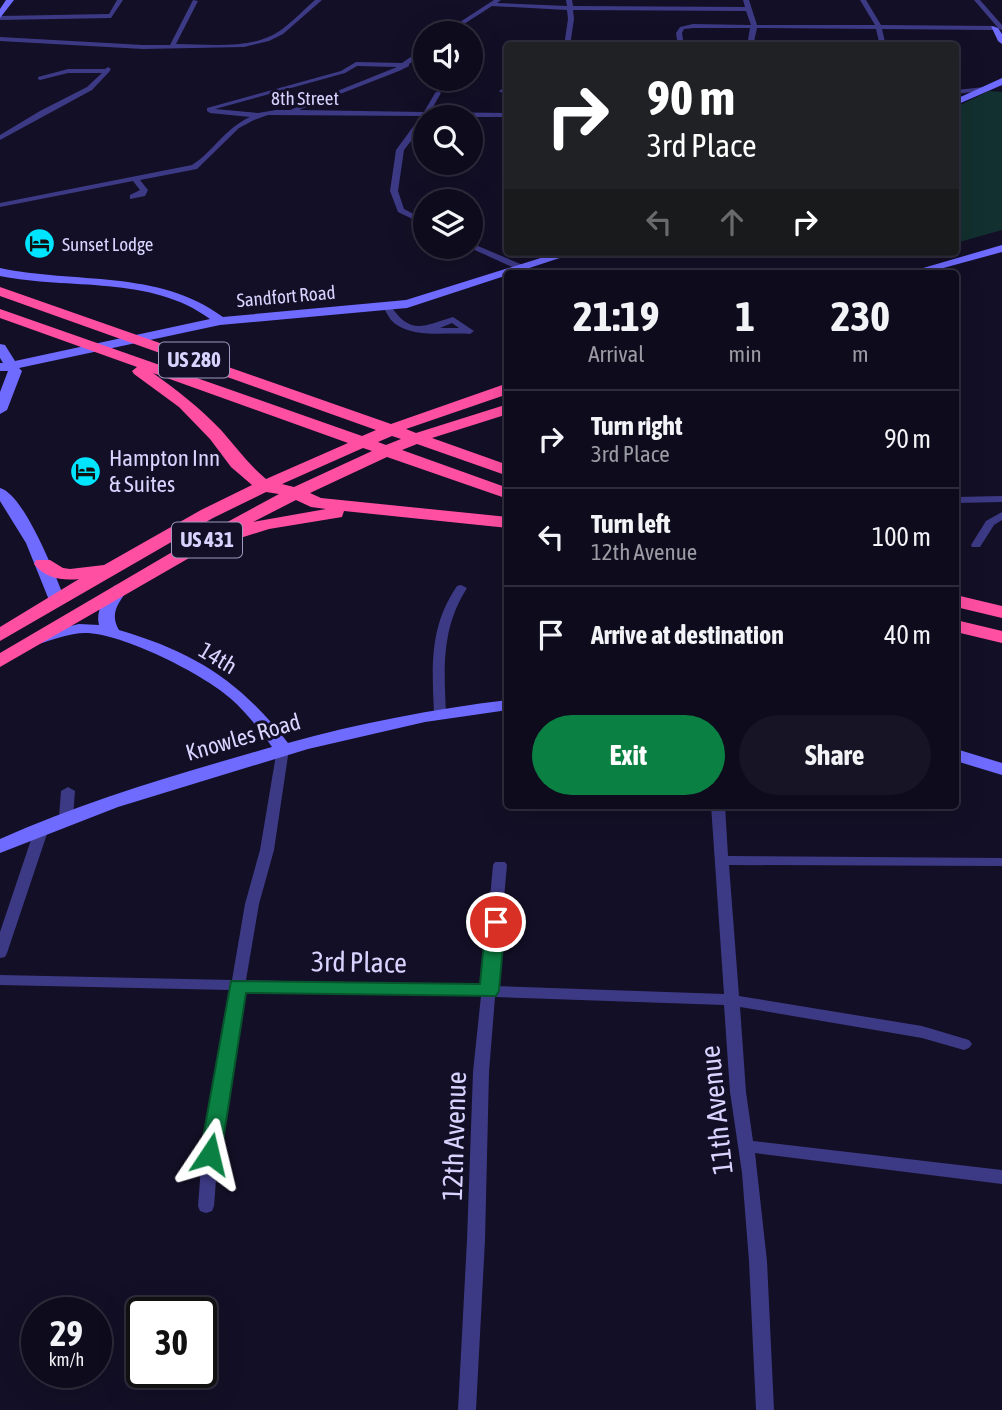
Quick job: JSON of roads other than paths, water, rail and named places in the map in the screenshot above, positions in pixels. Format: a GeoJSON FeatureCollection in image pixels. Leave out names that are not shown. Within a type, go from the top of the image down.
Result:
{"type":"FeatureCollection","features":[{"type":"Feature","properties":{"kind":"highway","name":"US 280"},"geometry":{"type":"LineString","coordinates":[[0,291],[504,468]]}},
{"type":"Feature","properties":{"kind":"highway","name":"US 280"},"geometry":{"type":"LineString","coordinates":[[0,313],[504,493]]}},
{"type":"Feature","properties":{"kind":"highway"},"geometry":{"type":"LineString","coordinates":[[85,345],[137,370],[175,395],[216,435],[237,463],[264,486],[294,492],[317,503],[504,523]]}},
{"type":"Feature","properties":{"kind":"highway"},"geometry":{"type":"LineString","coordinates":[[207,514],[404,424],[504,389]]}},
{"type":"Feature","properties":{"kind":"highway","name":"US 431"},"geometry":{"type":"LineString","coordinates":[[0,661],[120,589],[294,492],[384,452],[472,417],[504,408]]}},
{"type":"Feature","properties":{"kind":"highway","name":"US 431"},"geometry":{"type":"LineString","coordinates":[[0,635],[207,514],[230,489],[237,463]]}},
{"type":"Feature","properties":{"kind":"highway"},"geometry":{"type":"LineString","coordinates":[[195,546],[267,524],[315,515],[375,510]]}},
{"type":"Feature","properties":{"kind":"highway"},"geometry":{"type":"LineString","coordinates":[[43,564],[50,570],[66,575],[118,564]]}},
{"type":"Feature","properties":{"kind":"highway"},"geometry":{"type":"LineString","coordinates":[[36,640],[57,600]]}},
{"type":"Feature","properties":{"kind":"highway"},"geometry":{"type":"LineString","coordinates":[[959,602],[1002,612]]}},
{"type":"Feature","properties":{"kind":"highway"},"geometry":{"type":"LineString","coordinates":[[959,627],[1002,637]]}},
{"type":"Feature","properties":{"kind":"street"},"geometry":{"type":"LineString","coordinates":[[0,16],[10,0]]}},
{"type":"Feature","properties":{"kind":"street"},"geometry":{"type":"LineString","coordinates":[[0,16],[111,16],[120,0]]}},
{"type":"Feature","properties":{"kind":"street"},"geometry":{"type":"LineString","coordinates":[[0,39],[220,48],[267,40],[281,33],[319,0]]}},
{"type":"Feature","properties":{"kind":"street"},"geometry":{"type":"LineString","coordinates":[[746,0],[754,26],[751,42]]}},
{"type":"Feature","properties":{"kind":"street"},"geometry":{"type":"LineString","coordinates":[[863,0],[878,27],[882,42]]}},
{"type":"Feature","properties":{"kind":"street"},"geometry":{"type":"LineString","coordinates":[[977,0],[999,28],[1002,41]]}},
{"type":"Feature","properties":{"kind":"street"},"geometry":{"type":"LineString","coordinates":[[172,47],[195,1]]}},
{"type":"Feature","properties":{"kind":"street"},"geometry":{"type":"LineString","coordinates":[[465,21],[496,2],[750,9]]}},
{"type":"Feature","properties":{"kind":"street"},"geometry":{"type":"LineString","coordinates":[[568,42],[571,19],[569,4]]}},
{"type":"Feature","properties":{"kind":"street"},"geometry":{"type":"LineString","coordinates":[[680,42],[679,33],[685,27],[999,28]]}},
{"type":"Feature","properties":{"kind":"street"},"geometry":{"type":"LineString","coordinates":[[286,112],[407,65],[413,60]]}},
{"type":"Feature","properties":{"kind":"street"},"geometry":{"type":"LineString","coordinates":[[256,115],[217,113],[209,109],[343,72],[356,64],[407,65]]}},
{"type":"Feature","properties":{"kind":"street"},"geometry":{"type":"LineString","coordinates":[[0,138],[82,94],[101,81],[108,70],[68,71],[40,78]]}},
{"type":"Feature","properties":{"kind":"street"},"geometry":{"type":"LineString","coordinates":[[959,92],[995,86]]}},
{"type":"Feature","properties":{"kind":"street"},"geometry":{"type":"LineString","coordinates":[[959,101],[995,86]]}},
{"type":"Feature","properties":{"kind":"street"},"geometry":{"type":"LineString","coordinates":[[431,105],[438,93]]}},
{"type":"Feature","properties":{"kind":"street","name":"8th Street"},"geometry":{"type":"LineString","coordinates":[[0,205],[194,167],[205,161],[230,132],[256,115],[286,112],[413,114]]}},
{"type":"Feature","properties":{"kind":"street","name":"8th Street"},"geometry":{"type":"LineString","coordinates":[[483,115],[504,115]]}},
{"type":"Feature","properties":{"kind":"street"},"geometry":{"type":"LineString","coordinates":[[413,131],[400,150],[394,191],[401,209],[413,216]]}},
{"type":"Feature","properties":{"kind":"street"},"geometry":{"type":"LineString","coordinates":[[132,197],[142,194],[144,190],[135,179]]}},
{"type":"Feature","properties":{"kind":"street"},"geometry":{"type":"LineString","coordinates":[[923,270],[1002,248]]}},
{"type":"Feature","properties":{"kind":"street"},"geometry":{"type":"LineString","coordinates":[[483,250],[522,268]]}},
{"type":"Feature","properties":{"kind":"street","name":"Sandfort Road"},"geometry":{"type":"LineString","coordinates":[[516,270],[560,256]]}},
{"type":"Feature","properties":{"kind":"street"},"geometry":{"type":"LineString","coordinates":[[959,273],[1002,261]]}},
{"type":"Feature","properties":{"kind":"street"},"geometry":{"type":"LineString","coordinates":[[0,272],[38,280],[166,291],[199,303],[220,321]]}},
{"type":"Feature","properties":{"kind":"street","name":"Sandfort Road"},"geometry":{"type":"LineString","coordinates":[[6,366],[220,321],[417,302],[504,274]]}},
{"type":"Feature","properties":{"kind":"street"},"geometry":{"type":"LineString","coordinates":[[387,307],[400,323],[430,328]]}},
{"type":"Feature","properties":{"kind":"street"},"geometry":{"type":"LineString","coordinates":[[0,348],[6,366],[15,371],[0,410]]}},
{"type":"Feature","properties":{"kind":"street"},"geometry":{"type":"LineString","coordinates":[[0,492],[17,512],[43,564],[57,600]]}},
{"type":"Feature","properties":{"kind":"street"},"geometry":{"type":"LineString","coordinates":[[959,500],[1002,499]]}},
{"type":"Feature","properties":{"kind":"street"},"geometry":{"type":"LineString","coordinates":[[976,545],[990,523],[1002,515]]}},
{"type":"Feature","properties":{"kind":"street"},"geometry":{"type":"LineString","coordinates":[[440,714],[438,653],[446,611],[461,588]]}},
{"type":"Feature","properties":{"kind":"street"},"geometry":{"type":"LineString","coordinates":[[112,632],[105,623],[105,614],[120,589]]}},
{"type":"Feature","properties":{"kind":"street","name":"14th"},"geometry":{"type":"LineString","coordinates":[[36,640],[86,628],[112,632],[221,682],[261,720],[283,749]]}},
{"type":"Feature","properties":{"kind":"street","name":"Knowles Road"},"geometry":{"type":"LineString","coordinates":[[0,847],[66,817],[283,749],[440,714],[504,706]]}},
{"type":"Feature","properties":{"kind":"street"},"geometry":{"type":"LineString","coordinates":[[206,1206],[210,1154],[238,986],[252,904],[269,838],[283,749]]}},
{"type":"Feature","properties":{"kind":"street"},"geometry":{"type":"LineString","coordinates":[[959,756],[1002,769]]}},
{"type":"Feature","properties":{"kind":"street"},"geometry":{"type":"LineString","coordinates":[[66,817],[68,790]]}},
{"type":"Feature","properties":{"kind":"street","name":"11th Avenue"},"geometry":{"type":"LineString","coordinates":[[718,809],[738,1092],[758,1261],[765,1410]]}},
{"type":"Feature","properties":{"kind":"street"},"geometry":{"type":"LineString","coordinates":[[0,953],[42,828]]}},
{"type":"Feature","properties":{"kind":"street"},"geometry":{"type":"LineString","coordinates":[[723,860],[1002,862]]}},
{"type":"Feature","properties":{"kind":"street","name":"12th Avenue"},"geometry":{"type":"LineString","coordinates":[[467,1410],[481,1072],[500,864]]}},
{"type":"Feature","properties":{"kind":"street","name":"3rd Place"},"geometry":{"type":"LineString","coordinates":[[0,980],[489,991],[732,1000],[909,1030],[964,1044]]}},
{"type":"Feature","properties":{"kind":"street"},"geometry":{"type":"LineString","coordinates":[[746,1146],[1002,1177]]}},
{"type":"Feature","properties":{"kind":"place","name":"Sunset Lodge"},"geometry":{"type":"Point","coordinates":[39,244]}},
{"type":"Feature","properties":{"kind":"place","name":"Hampton Inn & Suites"},"geometry":{"type":"Point","coordinates":[86,471]}}]}
